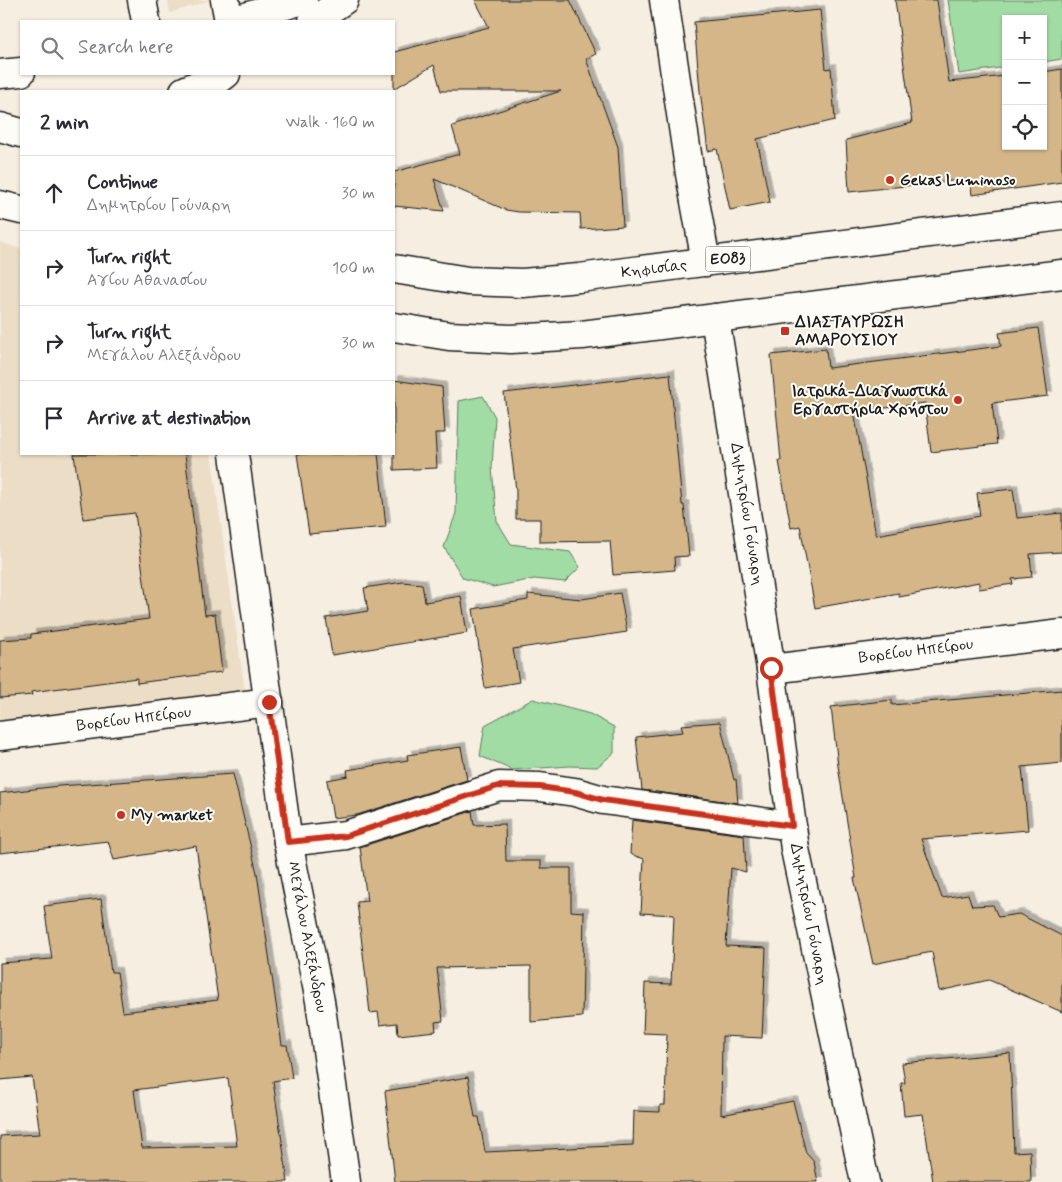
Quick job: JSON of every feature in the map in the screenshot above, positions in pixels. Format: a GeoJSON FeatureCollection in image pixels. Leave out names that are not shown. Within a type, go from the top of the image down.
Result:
{"type":"FeatureCollection","features":[{"type":"Feature","properties":{"kind":"street"},"geometry":{"type":"LineString","coordinates":[[142,0],[146,20]]}},
{"type":"Feature","properties":{"kind":"street"},"geometry":{"type":"LineString","coordinates":[[225,0],[230,20]]}},
{"type":"Feature","properties":{"kind":"street"},"geometry":{"type":"LineString","coordinates":[[234,20],[304,0]]}},
{"type":"Feature","properties":{"kind":"street"},"geometry":{"type":"LineString","coordinates":[[314,20],[344,0]]}},
{"type":"Feature","properties":{"kind":"street"},"geometry":{"type":"LineString","coordinates":[[664,0],[690,174],[706,262]]}},
{"type":"Feature","properties":{"kind":"street"},"geometry":{"type":"LineString","coordinates":[[0,74],[20,72]]}},
{"type":"Feature","properties":{"kind":"street"},"geometry":{"type":"LineString","coordinates":[[186,90],[222,75]]}},
{"type":"Feature","properties":{"kind":"street"},"geometry":{"type":"LineString","coordinates":[[210,90],[223,75]]}},
{"type":"Feature","properties":{"kind":"street"},"geometry":{"type":"LineString","coordinates":[[0,127],[20,133]]}},
{"type":"Feature","properties":{"kind":"street"},"geometry":{"type":"LineString","coordinates":[[0,144],[20,139]]}},
{"type":"Feature","properties":{"kind":"street"},"geometry":{"type":"LineString","coordinates":[[0,205],[20,210]]}},
{"type":"Feature","properties":{"kind":"street","name":"Κηφισίας"},"geometry":{"type":"LineString","coordinates":[[395,269],[468,282],[523,283],[579,278],[1062,216]]}},
{"type":"Feature","properties":{"kind":"street"},"geometry":{"type":"LineString","coordinates":[[395,327],[449,336],[511,340],[582,335],[1062,274]]}},
{"type":"Feature","properties":{"kind":"street","name":"Δημητρίου Γούναρη"},"geometry":{"type":"LineString","coordinates":[[715,318],[771,668],[795,849],[865,1182]]}},
{"type":"Feature","properties":{"kind":"street","name":"Μεγάλου Αλεξάνδρου"},"geometry":{"type":"LineString","coordinates":[[234,455],[288,842],[320,1001],[346,1182]]}},
{"type":"Feature","properties":{"kind":"street","name":"Βορείου Ηπείρου"},"geometry":{"type":"LineString","coordinates":[[771,668],[1062,634]]}},
{"type":"Feature","properties":{"kind":"street","name":"Βορείου Ηπείρου"},"geometry":{"type":"LineString","coordinates":[[0,736],[269,702]]}},
{"type":"Feature","properties":{"kind":"street"},"geometry":{"type":"LineString","coordinates":[[288,842],[346,836],[498,786],[540,787],[575,792],[603,800],[792,826]]}},
{"type":"Feature","properties":{"kind":"shaded area"},"geometry":{"type":"Polygon","coordinates":[[[168,0],[211,0],[170,13],[168,0]]]}},
{"type":"Feature","properties":{"kind":"shaded area"},"geometry":{"type":"Polygon","coordinates":[[[0,242],[20,249],[20,455],[211,455],[245,693],[0,723],[0,242]]]}},
{"type":"Feature","properties":{"kind":"green space"},"geometry":{"type":"Polygon","coordinates":[[[948,0],[1062,0],[1062,59],[1047,61],[1047,15],[1002,15],[1002,68],[959,74],[948,0]]]}},
{"type":"Feature","properties":{"kind":"green space"},"geometry":{"type":"Polygon","coordinates":[[[483,396],[495,417],[492,468],[497,521],[511,544],[570,552],[580,567],[565,582],[534,579],[493,587],[463,578],[444,547],[456,513],[459,401],[483,396]]]}},
{"type":"Feature","properties":{"kind":"green space"},"geometry":{"type":"Polygon","coordinates":[[[533,699],[590,714],[614,727],[614,753],[597,767],[570,766],[512,770],[480,756],[485,725],[533,699]]]}},
{"type":"Feature","properties":{"kind":"building"},"geometry":{"type":"Polygon","coordinates":[[[475,0],[570,0],[596,54],[586,59],[618,147],[623,226],[581,229],[580,213],[506,210],[434,179],[444,211],[395,206],[395,172],[460,154],[452,126],[561,91],[441,91],[434,65],[394,89],[395,52],[489,27],[475,0]]]}},
{"type":"Feature","properties":{"kind":"building"},"geometry":{"type":"Polygon","coordinates":[[[895,0],[937,0],[949,82],[1002,76],[1002,150],[1047,150],[1047,71],[1062,69],[1062,182],[972,195],[970,179],[849,192],[846,140],[912,123],[895,0]]]}},
{"type":"Feature","properties":{"kind":"building"},"geometry":{"type":"Polygon","coordinates":[[[820,10],[826,69],[831,68],[835,120],[757,139],[770,202],[730,210],[717,149],[708,151],[694,22],[820,10]]]}},
{"type":"Feature","properties":{"kind":"building"},"geometry":{"type":"Polygon","coordinates":[[[1038,328],[1048,396],[992,403],[997,444],[931,452],[925,403],[854,412],[876,535],[980,516],[977,493],[1013,489],[1017,518],[1062,513],[1062,552],[1030,554],[1032,577],[1012,579],[1013,584],[979,589],[979,582],[899,597],[899,593],[815,608],[800,526],[791,528],[779,461],[781,461],[771,355],[826,349],[828,368],[1001,346],[999,333],[1038,328]]]}},
{"type":"Feature","properties":{"kind":"building"},"geometry":{"type":"Polygon","coordinates":[[[670,374],[682,505],[684,505],[689,556],[674,557],[675,570],[613,575],[610,541],[540,542],[540,519],[516,519],[516,490],[504,393],[670,374]]]}},
{"type":"Feature","properties":{"kind":"building"},"geometry":{"type":"Polygon","coordinates":[[[395,380],[442,387],[445,433],[435,433],[437,468],[394,470],[395,380]]]}},
{"type":"Feature","properties":{"kind":"building"},"geometry":{"type":"Polygon","coordinates":[[[74,455],[185,455],[205,615],[215,614],[222,672],[137,683],[137,678],[31,692],[32,695],[0,698],[0,640],[31,638],[31,634],[149,619],[135,513],[83,519],[74,455]]]}},
{"type":"Feature","properties":{"kind":"building"},"geometry":{"type":"Polygon","coordinates":[[[297,455],[378,455],[386,527],[309,534],[297,455]]]}},
{"type":"Feature","properties":{"kind":"building"},"geometry":{"type":"Polygon","coordinates":[[[403,582],[422,584],[425,602],[461,596],[467,633],[332,655],[326,618],[368,611],[364,588],[403,582]]]}},
{"type":"Feature","properties":{"kind":"building"},"geometry":{"type":"Polygon","coordinates":[[[620,593],[627,632],[513,649],[519,682],[485,688],[473,609],[528,600],[528,594],[582,599],[620,593]]]}},
{"type":"Feature","properties":{"kind":"building"},"geometry":{"type":"Polygon","coordinates":[[[1062,690],[1062,763],[1022,767],[1028,830],[921,839],[942,898],[968,894],[972,906],[993,905],[998,917],[1019,914],[1062,936],[1062,1012],[989,980],[939,991],[932,952],[873,964],[854,878],[856,878],[838,766],[831,707],[892,700],[892,705],[1062,690]]]}},
{"type":"Feature","properties":{"kind":"building"},"geometry":{"type":"Polygon","coordinates":[[[720,722],[734,780],[736,779],[738,803],[642,790],[636,737],[683,732],[681,725],[720,722]]]}},
{"type":"Feature","properties":{"kind":"building"},"geometry":{"type":"Polygon","coordinates":[[[461,747],[467,780],[357,815],[333,818],[327,780],[348,776],[347,770],[408,760],[407,755],[461,747]]]}},
{"type":"Feature","properties":{"kind":"building"},"geometry":{"type":"Polygon","coordinates":[[[233,774],[257,873],[282,1045],[287,1045],[292,1078],[273,1081],[288,1182],[0,1182],[0,1136],[40,1134],[32,1077],[0,1080],[0,963],[52,959],[44,906],[101,899],[111,972],[117,972],[123,1012],[218,1000],[196,846],[114,860],[108,841],[0,853],[0,793],[59,786],[233,774]],[[228,1078],[134,1090],[142,1148],[237,1146],[228,1078]]]}},
{"type":"Feature","properties":{"kind":"building"},"geometry":{"type":"Polygon","coordinates":[[[472,811],[474,825],[505,824],[506,861],[541,861],[541,868],[571,868],[571,911],[584,912],[582,1017],[531,1022],[531,966],[437,968],[443,1021],[435,1022],[436,1031],[398,1035],[397,1023],[380,1025],[378,1012],[370,1013],[357,902],[367,901],[360,847],[472,811]]]}},
{"type":"Feature","properties":{"kind":"building"},"geometry":{"type":"Polygon","coordinates":[[[632,820],[744,835],[746,872],[731,868],[726,946],[766,948],[762,1038],[722,1036],[721,1115],[793,1101],[806,1153],[814,1162],[818,1182],[395,1182],[385,1091],[468,1077],[475,1117],[479,1117],[485,1152],[633,1145],[634,1111],[660,1112],[660,1105],[665,1105],[667,1034],[643,1033],[645,983],[671,984],[674,915],[641,913],[644,859],[630,854],[632,820]]]}},
{"type":"Feature","properties":{"kind":"building"},"geometry":{"type":"Polygon","coordinates":[[[1010,1053],[1014,1152],[1030,1151],[1031,1182],[933,1182],[923,1114],[904,1116],[901,1083],[905,1083],[902,1063],[1010,1053]]]}},
{"type":"Feature","properties":{"kind":"place","name":"Gekas Luminoso"},"geometry":{"type":"Point","coordinates":[890,180]}},
{"type":"Feature","properties":{"kind":"place","name":"ΔΙΑΣΤΑΥΡΩΣΗ ΑΜΑΡΟΥΣΙΟΥ"},"geometry":{"type":"Point","coordinates":[785,331]}},
{"type":"Feature","properties":{"kind":"place","name":"Ιατρικά-Διαγνωστικά Εργαστήρια Χρήστου"},"geometry":{"type":"Point","coordinates":[958,400]}},
{"type":"Feature","properties":{"kind":"place","name":"My market"},"geometry":{"type":"Point","coordinates":[121,815]}},
{"type":"Feature","properties":{"kind":"route"},"geometry":{"type":"LineString","coordinates":[[269,702],[288,842],[346,836],[498,786],[540,787],[575,792],[603,800],[792,826],[771,668]]}}]}
